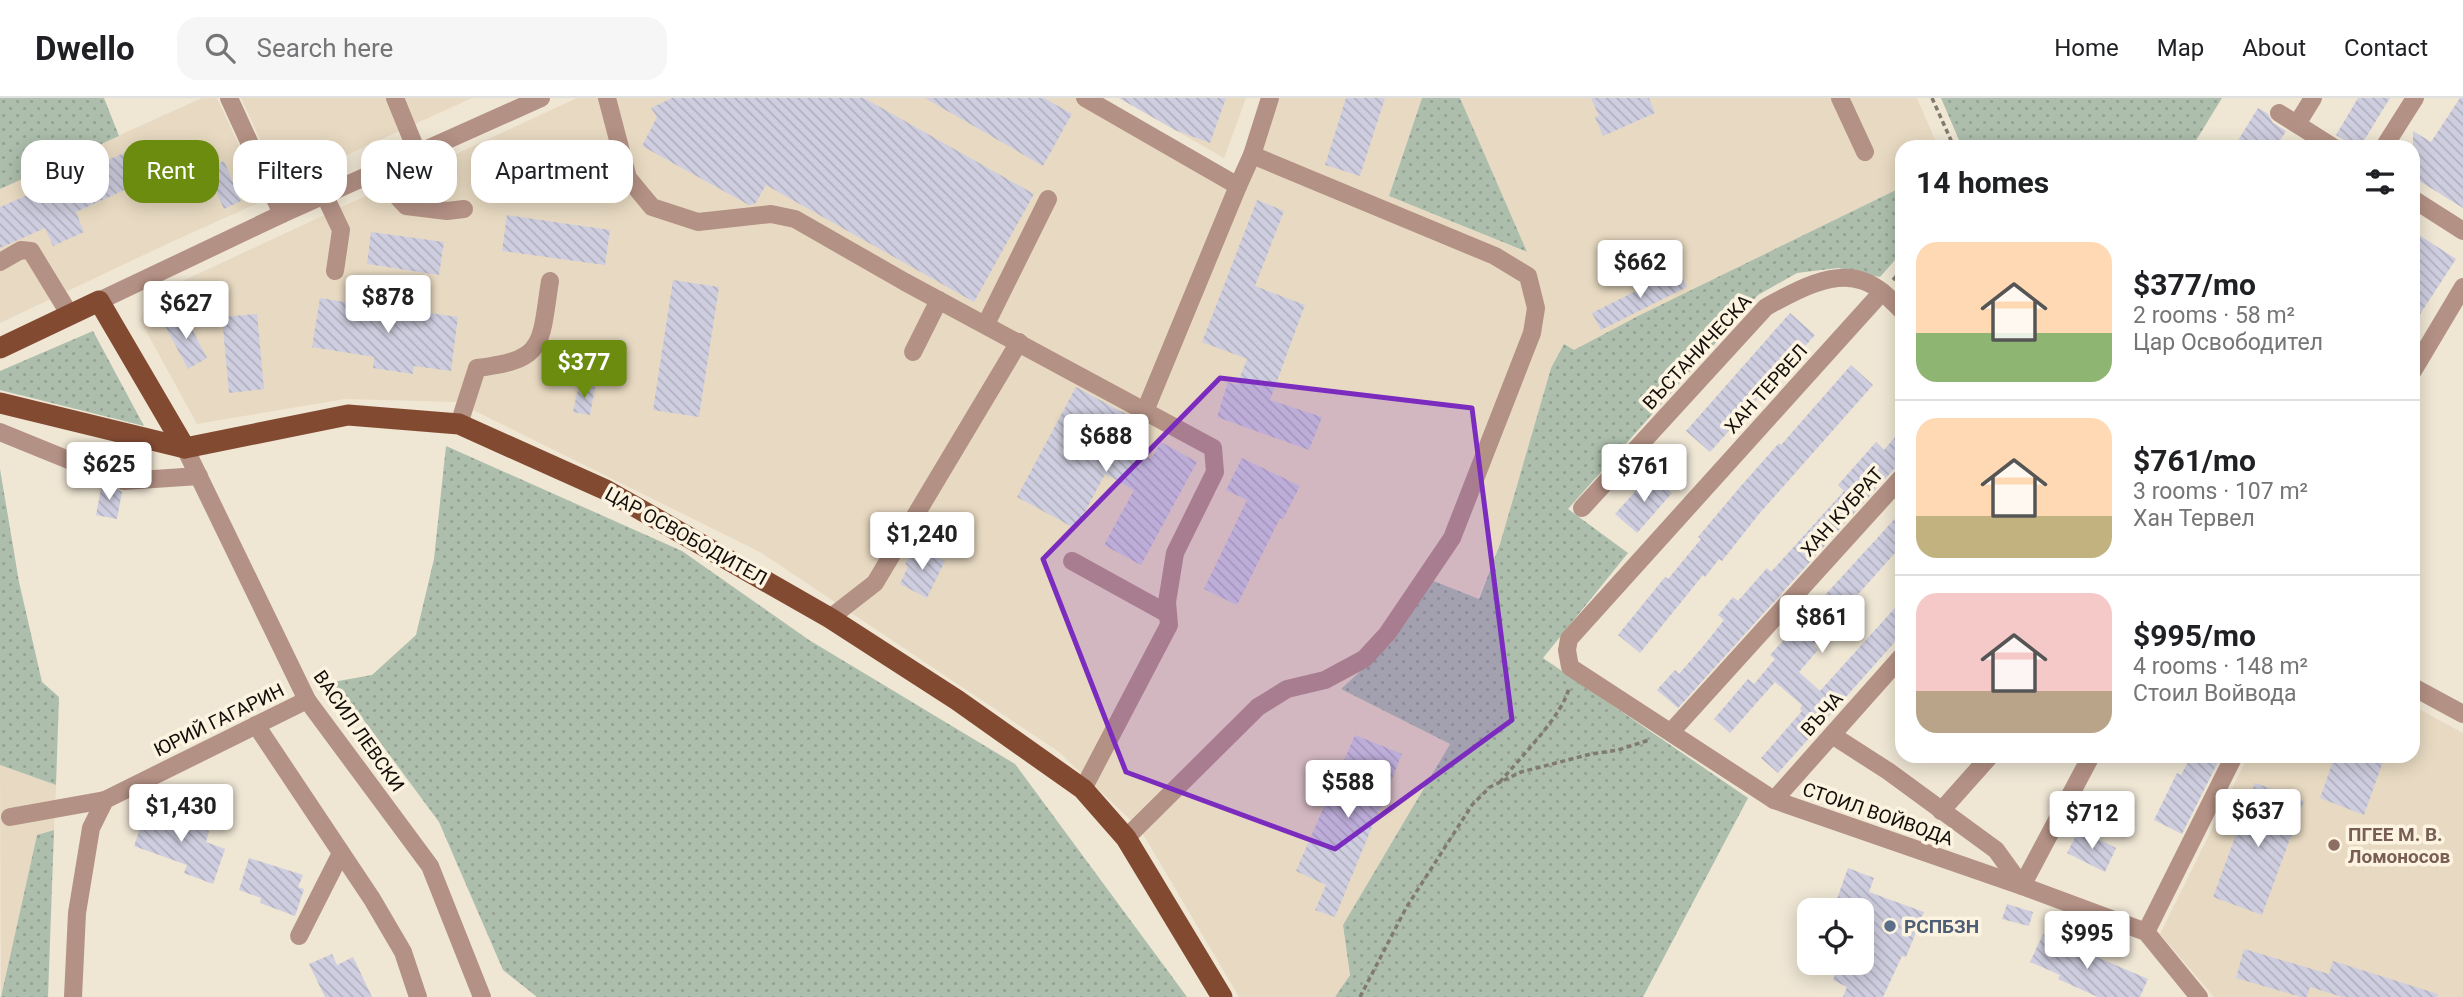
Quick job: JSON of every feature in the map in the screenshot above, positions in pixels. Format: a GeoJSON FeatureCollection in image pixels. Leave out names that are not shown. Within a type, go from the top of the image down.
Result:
{"type":"FeatureCollection","features":[{"type":"Feature","properties":{"kind":"main road"},"geometry":{"type":"LineString","coordinates":[[0,348],[99,301],[185,448]]}},
{"type":"Feature","properties":{"kind":"main road","name":"ЦАР ОСВОБОДИТЕЛ"},"geometry":{"type":"LineString","coordinates":[[0,403],[185,448],[348,415],[458,424],[606,490],[830,618],[957,700],[1083,789],[1126,838],[1222,997]]}},
{"type":"Feature","properties":{"kind":"street"},"geometry":{"type":"LineString","coordinates":[[229,98],[282,214]]}},
{"type":"Feature","properties":{"kind":"street"},"geometry":{"type":"LineString","coordinates":[[396,98],[412,140]]}},
{"type":"Feature","properties":{"kind":"street"},"geometry":{"type":"LineString","coordinates":[[607,98],[628,178],[652,206],[698,222],[771,214],[795,219],[1213,448],[1215,472],[1175,553],[1167,602],[1169,625],[1083,789]]}},
{"type":"Feature","properties":{"kind":"street"},"geometry":{"type":"LineString","coordinates":[[1085,98],[1238,186]]}},
{"type":"Feature","properties":{"kind":"street"},"geometry":{"type":"LineString","coordinates":[[1144,411],[1252,155],[1270,98]]}},
{"type":"Feature","properties":{"kind":"street"},"geometry":{"type":"LineString","coordinates":[[1840,98],[1865,152]]}},
{"type":"Feature","properties":{"kind":"street"},"geometry":{"type":"LineString","coordinates":[[2297,124],[2313,98]]}},
{"type":"Feature","properties":{"kind":"street"},"geometry":{"type":"LineString","coordinates":[[2388,140],[2415,98]]}},
{"type":"Feature","properties":{"kind":"street"},"geometry":{"type":"LineString","coordinates":[[444,140],[535,99]]}},
{"type":"Feature","properties":{"kind":"street"},"geometry":{"type":"LineString","coordinates":[[2279,113],[2318,140]]}},
{"type":"Feature","properties":{"kind":"street"},"geometry":{"type":"LineString","coordinates":[[1126,838],[1258,706],[1287,689],[1325,680],[1363,659],[1387,634],[1452,538],[1532,333],[1536,308],[1528,276],[1495,256],[1252,155]]}},
{"type":"Feature","properties":{"kind":"street"},"geometry":{"type":"LineString","coordinates":[[986,324],[1048,199]]}},
{"type":"Feature","properties":{"kind":"street"},"geometry":{"type":"LineString","coordinates":[[99,301],[305,203]]}},
{"type":"Feature","properties":{"kind":"street"},"geometry":{"type":"LineString","coordinates":[[328,203],[341,230],[335,271]]}},
{"type":"Feature","properties":{"kind":"street"},"geometry":{"type":"LineString","coordinates":[[403,203],[406,206],[447,211],[464,209]]}},
{"type":"Feature","properties":{"kind":"street"},"geometry":{"type":"LineString","coordinates":[[2420,203],[2463,231]]}},
{"type":"Feature","properties":{"kind":"street"},"geometry":{"type":"LineString","coordinates":[[0,262],[21,250],[31,251],[70,315]]}},
{"type":"Feature","properties":{"kind":"street","name":"ВЪСТАНИЧЕСКА"},"geometry":{"type":"LineString","coordinates":[[1582,508],[1766,307],[1784,297],[1844,276],[1865,281],[1895,304]]}},
{"type":"Feature","properties":{"kind":"street"},"geometry":{"type":"LineString","coordinates":[[458,424],[477,368],[524,359],[539,344],[550,281]]}},
{"type":"Feature","properties":{"kind":"street"},"geometry":{"type":"LineString","coordinates":[[2420,359],[2463,287]]}},
{"type":"Feature","properties":{"kind":"street","name":"ХАН ТЕРВЕЛ"},"geometry":{"type":"LineString","coordinates":[[1570,667],[1567,650],[1569,639],[1882,292]]}},
{"type":"Feature","properties":{"kind":"street"},"geometry":{"type":"LineString","coordinates":[[913,352],[939,300]]}},
{"type":"Feature","properties":{"kind":"street"},"geometry":{"type":"LineString","coordinates":[[830,618],[875,583],[1018,342]]}},
{"type":"Feature","properties":{"kind":"street"},"geometry":{"type":"LineString","coordinates":[[0,432],[81,465],[103,478]]}},
{"type":"Feature","properties":{"kind":"street","name":"ВАСИЛ ЛЕВСКИ"},"geometry":{"type":"LineString","coordinates":[[185,448],[307,700],[430,866],[482,997]]}},
{"type":"Feature","properties":{"kind":"street"},"geometry":{"type":"LineString","coordinates":[[124,481],[199,476]]}},
{"type":"Feature","properties":{"kind":"street","name":"ХАН КУБРАТ"},"geometry":{"type":"LineString","coordinates":[[1671,732],[1895,485]]}},
{"type":"Feature","properties":{"kind":"street"},"geometry":{"type":"LineString","coordinates":[[1072,561],[1168,614]]}},
{"type":"Feature","properties":{"kind":"street","name":"ВЪЧА"},"geometry":{"type":"LineString","coordinates":[[1774,800],[1895,664]]}},
{"type":"Feature","properties":{"kind":"street","name":"СТОИЛ ВОЙВОДА"},"geometry":{"type":"LineString","coordinates":[[1570,667],[1774,800],[2146,932]]}},
{"type":"Feature","properties":{"kind":"street"},"geometry":{"type":"LineString","coordinates":[[2420,691],[2463,714]]}},
{"type":"Feature","properties":{"kind":"street","name":"ЮРИЙ ГАГАРИН"},"geometry":{"type":"LineString","coordinates":[[10,817],[105,800],[307,700]]}},
{"type":"Feature","properties":{"kind":"street"},"geometry":{"type":"LineString","coordinates":[[256,725],[403,951],[418,997]]}},
{"type":"Feature","properties":{"kind":"street"},"geometry":{"type":"LineString","coordinates":[[1832,735],[1888,771],[1996,850],[2022,886],[2087,763]]}},
{"type":"Feature","properties":{"kind":"street"},"geometry":{"type":"LineString","coordinates":[[1941,811],[1984,763]]}},
{"type":"Feature","properties":{"kind":"street"},"geometry":{"type":"LineString","coordinates":[[2191,994],[2146,932],[2230,763]]}},
{"type":"Feature","properties":{"kind":"street"},"geometry":{"type":"LineString","coordinates":[[74,997],[77,913],[91,828],[105,800]]}},
{"type":"Feature","properties":{"kind":"street"},"geometry":{"type":"LineString","coordinates":[[299,936],[341,853]]}},
{"type":"Feature","properties":{"kind":"path"},"geometry":{"type":"LineString","coordinates":[[1932,98],[1951,140]]}},
{"type":"Feature","properties":{"kind":"path"},"geometry":{"type":"LineString","coordinates":[[1498,783],[1559,711],[1567,696],[1570,667]]}},
{"type":"Feature","properties":{"kind":"path"},"geometry":{"type":"LineString","coordinates":[[1360,997],[1406,908],[1472,805],[1490,788],[1521,772],[1618,750],[1671,732]]}},
{"type":"Feature","properties":{"kind":"highlighted area"},"geometry":{"type":"Polygon","coordinates":[[[1220,378],[1472,408],[1512,720],[1335,849],[1126,772],[1043,559],[1220,378]]]}},
{"type":"Feature","properties":{"kind":"shaded area"},"geometry":{"type":"Polygon","coordinates":[[[202,98],[217,98],[237,140],[233,140],[233,203],[258,203],[0,323],[0,189],[21,180],[21,203],[109,203],[109,140],[202,98]]]}},
{"type":"Feature","properties":{"kind":"shaded area"},"geometry":{"type":"Polygon","coordinates":[[[241,98],[472,98],[380,140],[361,140],[361,149],[347,155],[347,140],[260,140],[241,98]]]}},
{"type":"Feature","properties":{"kind":"shaded area"},"geometry":{"type":"Polygon","coordinates":[[[577,98],[1078,98],[1239,184],[1272,98],[1422,98],[1389,196],[1526,252],[1460,98],[1917,98],[1935,140],[1895,140],[1895,190],[1574,350],[1564,345],[1551,368],[1500,544],[1478,599],[1431,581],[1392,642],[1341,689],[1450,744],[1343,925],[1350,975],[1335,997],[1239,997],[1140,829],[1059,752],[760,552],[457,402],[345,399],[197,424],[140,320],[150,296],[361,198],[361,203],[457,203],[457,154],[471,147],[471,203],[633,203],[633,140],[486,140],[577,98]]]}},
{"type":"Feature","properties":{"kind":"shaded area"},"geometry":{"type":"Polygon","coordinates":[[[1119,98],[1246,98],[1224,158],[1119,98]]]}},
{"type":"Feature","properties":{"kind":"shaded area","name":"ПГЕЕ М. В. Ломоносов"},"geometry":{"type":"Polygon","coordinates":[[[2420,710],[2463,733],[2463,997],[2214,997],[2160,934],[2245,763],[2420,763],[2420,710]]]}},
{"type":"Feature","properties":{"kind":"shaded area"},"geometry":{"type":"Polygon","coordinates":[[[0,765],[56,785],[54,830],[37,835],[1,997],[0,765]]]}},
{"type":"Feature","properties":{"kind":"green space"},"geometry":{"type":"Polygon","coordinates":[[[0,98],[104,98],[119,136],[109,140],[21,140],[21,180],[0,189],[0,98]]]}},
{"type":"Feature","properties":{"kind":"green space"},"geometry":{"type":"Polygon","coordinates":[[[1422,98],[1460,98],[1527,252],[1389,196],[1422,98]]]}},
{"type":"Feature","properties":{"kind":"green space"},"geometry":{"type":"Polygon","coordinates":[[[1941,98],[2222,98],[2196,140],[1959,140],[1941,98]]]}},
{"type":"Feature","properties":{"kind":"green space"},"geometry":{"type":"Polygon","coordinates":[[[1895,190],[1895,260],[1880,277],[1838,268],[1797,273],[1758,295],[1568,509],[1628,553],[1543,658],[1748,798],[1643,997],[1335,997],[1350,975],[1343,925],[1450,744],[1341,689],[1392,642],[1431,580],[1479,599],[1500,544],[1551,368],[1564,344],[1574,350],[1895,190]]]}},
{"type":"Feature","properties":{"kind":"green space"},"geometry":{"type":"Polygon","coordinates":[[[93,331],[144,426],[0,390],[0,371],[93,331]]]}},
{"type":"Feature","properties":{"kind":"green space"},"geometry":{"type":"Polygon","coordinates":[[[446,446],[682,551],[809,640],[1015,764],[1187,997],[537,997],[503,970],[439,822],[360,715],[316,685],[372,675],[416,635],[434,559],[446,446]]]}},
{"type":"Feature","properties":{"kind":"green space"},"geometry":{"type":"Polygon","coordinates":[[[0,469],[19,582],[42,682],[59,697],[56,785],[0,765],[0,469]]]}},
{"type":"Feature","properties":{"kind":"green space"},"geometry":{"type":"Polygon","coordinates":[[[54,830],[48,997],[1,997],[37,835],[54,830]]]}},
{"type":"Feature","properties":{"kind":"building"},"geometry":{"type":"Polygon","coordinates":[[[672,98],[864,98],[1034,194],[974,302],[766,185],[755,204],[749,205],[642,146],[657,117],[651,108],[672,98]]]}},
{"type":"Feature","properties":{"kind":"building"},"geometry":{"type":"Polygon","coordinates":[[[925,98],[1044,98],[1072,114],[1043,166],[925,98]]]}},
{"type":"Feature","properties":{"kind":"building"},"geometry":{"type":"Polygon","coordinates":[[[1119,98],[1226,98],[1210,143],[1175,130],[1119,98]]]}},
{"type":"Feature","properties":{"kind":"building"},"geometry":{"type":"Polygon","coordinates":[[[1346,98],[1385,98],[1360,176],[1325,165],[1346,98]]]}},
{"type":"Feature","properties":{"kind":"building"},"geometry":{"type":"Polygon","coordinates":[[[1591,98],[1649,98],[1655,113],[1603,136],[1595,117],[1599,116],[1591,98]]]}},
{"type":"Feature","properties":{"kind":"building"},"geometry":{"type":"Polygon","coordinates":[[[2358,98],[2390,98],[2364,140],[2344,140],[2336,135],[2358,98]]]}},
{"type":"Feature","properties":{"kind":"building"},"geometry":{"type":"Polygon","coordinates":[[[2460,98],[2463,98],[2463,208],[2420,181],[2420,140],[2413,140],[2413,131],[2431,142],[2460,98]]]}},
{"type":"Feature","properties":{"kind":"building"},"geometry":{"type":"Polygon","coordinates":[[[2258,108],[2286,131],[2280,140],[2238,140],[2258,108]]]}},
{"type":"Feature","properties":{"kind":"building"},"geometry":{"type":"Polygon","coordinates":[[[123,153],[123,191],[109,197],[109,160],[123,153]]]}},
{"type":"Feature","properties":{"kind":"building"},"geometry":{"type":"Polygon","coordinates":[[[224,161],[233,182],[233,203],[237,203],[224,209],[219,198],[219,163],[224,161]]]}},
{"type":"Feature","properties":{"kind":"building"},"geometry":{"type":"Polygon","coordinates":[[[21,198],[21,203],[96,203],[76,212],[84,232],[53,246],[45,228],[0,248],[0,207],[21,198]]]}},
{"type":"Feature","properties":{"kind":"building"},"geometry":{"type":"Polygon","coordinates":[[[1257,200],[1284,211],[1255,286],[1305,305],[1270,400],[1322,417],[1309,450],[1217,417],[1228,382],[1237,385],[1247,359],[1202,342],[1257,200]]]}},
{"type":"Feature","properties":{"kind":"building"},"geometry":{"type":"Polygon","coordinates":[[[507,215],[610,230],[605,265],[502,251],[507,215]]]}},
{"type":"Feature","properties":{"kind":"building"},"geometry":{"type":"Polygon","coordinates":[[[371,232],[444,242],[439,275],[367,264],[371,232]]]}},
{"type":"Feature","properties":{"kind":"building"},"geometry":{"type":"Polygon","coordinates":[[[2420,236],[2456,259],[2420,314],[2420,236]]]}},
{"type":"Feature","properties":{"kind":"building"},"geometry":{"type":"Polygon","coordinates":[[[1678,270],[1687,287],[1601,330],[1592,313],[1678,270]]]}},
{"type":"Feature","properties":{"kind":"building"},"geometry":{"type":"Polygon","coordinates":[[[673,280],[719,287],[699,417],[653,410],[673,280]]]}},
{"type":"Feature","properties":{"kind":"building"},"geometry":{"type":"Polygon","coordinates":[[[320,298],[381,308],[382,301],[423,306],[422,312],[458,317],[451,371],[414,366],[413,374],[373,368],[374,357],[312,347],[320,298]]]}},
{"type":"Feature","properties":{"kind":"building"},"geometry":{"type":"Polygon","coordinates":[[[1790,313],[1815,335],[1710,452],[1686,431],[1790,313]]]}},
{"type":"Feature","properties":{"kind":"building"},"geometry":{"type":"Polygon","coordinates":[[[184,314],[207,358],[188,369],[164,324],[184,314]]]}},
{"type":"Feature","properties":{"kind":"building"},"geometry":{"type":"Polygon","coordinates":[[[257,314],[264,389],[229,393],[222,317],[257,314]]]}},
{"type":"Feature","properties":{"kind":"building"},"geometry":{"type":"Polygon","coordinates":[[[1851,365],[1873,385],[1759,514],[1722,561],[1719,559],[1705,577],[1703,575],[1640,653],[1618,635],[1665,577],[1668,579],[1701,539],[1698,537],[1740,487],[1851,365]]]}},
{"type":"Feature","properties":{"kind":"building"},"geometry":{"type":"Polygon","coordinates":[[[579,384],[595,387],[590,415],[573,412],[579,384]]]}},
{"type":"Feature","properties":{"kind":"building"},"geometry":{"type":"Polygon","coordinates":[[[1076,387],[1135,419],[1122,443],[1151,459],[1161,442],[1197,462],[1141,565],[1104,545],[1134,490],[1105,474],[1076,529],[1017,497],[1076,387]]]}},
{"type":"Feature","properties":{"kind":"building"},"geometry":{"type":"Polygon","coordinates":[[[1895,437],[1895,468],[1678,708],[1657,690],[1675,670],[1679,674],[1705,644],[1724,620],[1718,615],[1733,597],[1738,601],[1767,568],[1771,572],[1844,491],[1838,485],[1876,442],[1884,450],[1895,437]]]}},
{"type":"Feature","properties":{"kind":"building"},"geometry":{"type":"Polygon","coordinates":[[[1242,458],[1300,486],[1283,519],[1280,518],[1237,605],[1204,589],[1247,500],[1226,490],[1242,458]]]}},
{"type":"Feature","properties":{"kind":"building"},"geometry":{"type":"Polygon","coordinates":[[[1651,474],[1672,493],[1637,533],[1615,514],[1651,474]]]}},
{"type":"Feature","properties":{"kind":"building"},"geometry":{"type":"Polygon","coordinates":[[[113,483],[115,488],[122,492],[117,519],[96,515],[101,489],[108,488],[113,483]]]}},
{"type":"Feature","properties":{"kind":"building"},"geometry":{"type":"Polygon","coordinates":[[[1895,519],[1895,553],[1813,645],[1818,650],[1799,672],[1820,691],[1895,608],[1895,642],[1778,773],[1761,758],[1802,711],[1802,705],[1775,682],[1730,733],[1714,719],[1748,679],[1754,684],[1775,659],[1770,655],[1895,519]]]}},
{"type":"Feature","properties":{"kind":"building"},"geometry":{"type":"Polygon","coordinates":[[[913,548],[945,561],[927,598],[900,584],[913,548]]]}},
{"type":"Feature","properties":{"kind":"building"},"geometry":{"type":"Polygon","coordinates":[[[1355,735],[1402,754],[1335,917],[1315,910],[1326,885],[1296,871],[1355,735]]]}},
{"type":"Feature","properties":{"kind":"building"},"geometry":{"type":"Polygon","coordinates":[[[2187,763],[2218,763],[2182,834],[2154,820],[2177,773],[2181,775],[2187,763]]]}},
{"type":"Feature","properties":{"kind":"building"},"geometry":{"type":"Polygon","coordinates":[[[2332,763],[2383,763],[2364,815],[2320,798],[2332,763]]]}},
{"type":"Feature","properties":{"kind":"building"},"geometry":{"type":"Polygon","coordinates":[[[2255,783],[2304,801],[2262,915],[2213,897],[2255,783]]]}},
{"type":"Feature","properties":{"kind":"building"},"geometry":{"type":"Polygon","coordinates":[[[153,807],[209,831],[206,842],[225,849],[213,884],[184,873],[187,865],[134,846],[142,823],[147,825],[153,807]]]}},
{"type":"Feature","properties":{"kind":"building"},"geometry":{"type":"Polygon","coordinates":[[[2079,830],[2116,848],[2105,872],[2067,853],[2079,830]]]}},
{"type":"Feature","properties":{"kind":"building"},"geometry":{"type":"Polygon","coordinates":[[[249,858],[303,875],[298,887],[304,889],[295,916],[260,903],[261,898],[239,890],[249,858]]]}},
{"type":"Feature","properties":{"kind":"building"},"geometry":{"type":"Polygon","coordinates":[[[1848,868],[1874,878],[1869,892],[1924,912],[1906,957],[1902,956],[1883,997],[1843,997],[1847,987],[1833,980],[1835,975],[1874,975],[1874,898],[1837,898],[1848,868]]]}},
{"type":"Feature","properties":{"kind":"building"},"geometry":{"type":"Polygon","coordinates":[[[2007,904],[2033,912],[2029,926],[2002,919],[2007,904]]]}},
{"type":"Feature","properties":{"kind":"building"},"geometry":{"type":"Polygon","coordinates":[[[2043,934],[2148,979],[2140,997],[2098,997],[2058,979],[2060,975],[2030,962],[2043,934]]]}},
{"type":"Feature","properties":{"kind":"building"},"geometry":{"type":"Polygon","coordinates":[[[2244,949],[2329,974],[2333,961],[2438,994],[2437,997],[2342,997],[2310,987],[2307,997],[2301,997],[2236,978],[2244,949]]]}},
{"type":"Feature","properties":{"kind":"building"},"geometry":{"type":"Polygon","coordinates":[[[332,954],[337,965],[353,957],[372,997],[325,997],[309,964],[332,954]]]}},
{"type":"Feature","properties":{"kind":"place","name":"ПГЕЕ М. В. Ломоносов"},"geometry":{"type":"Point","coordinates":[2334,845]}},
{"type":"Feature","properties":{"kind":"place","name":"РСПБЗН"},"geometry":{"type":"Point","coordinates":[1890,926]}}]}
